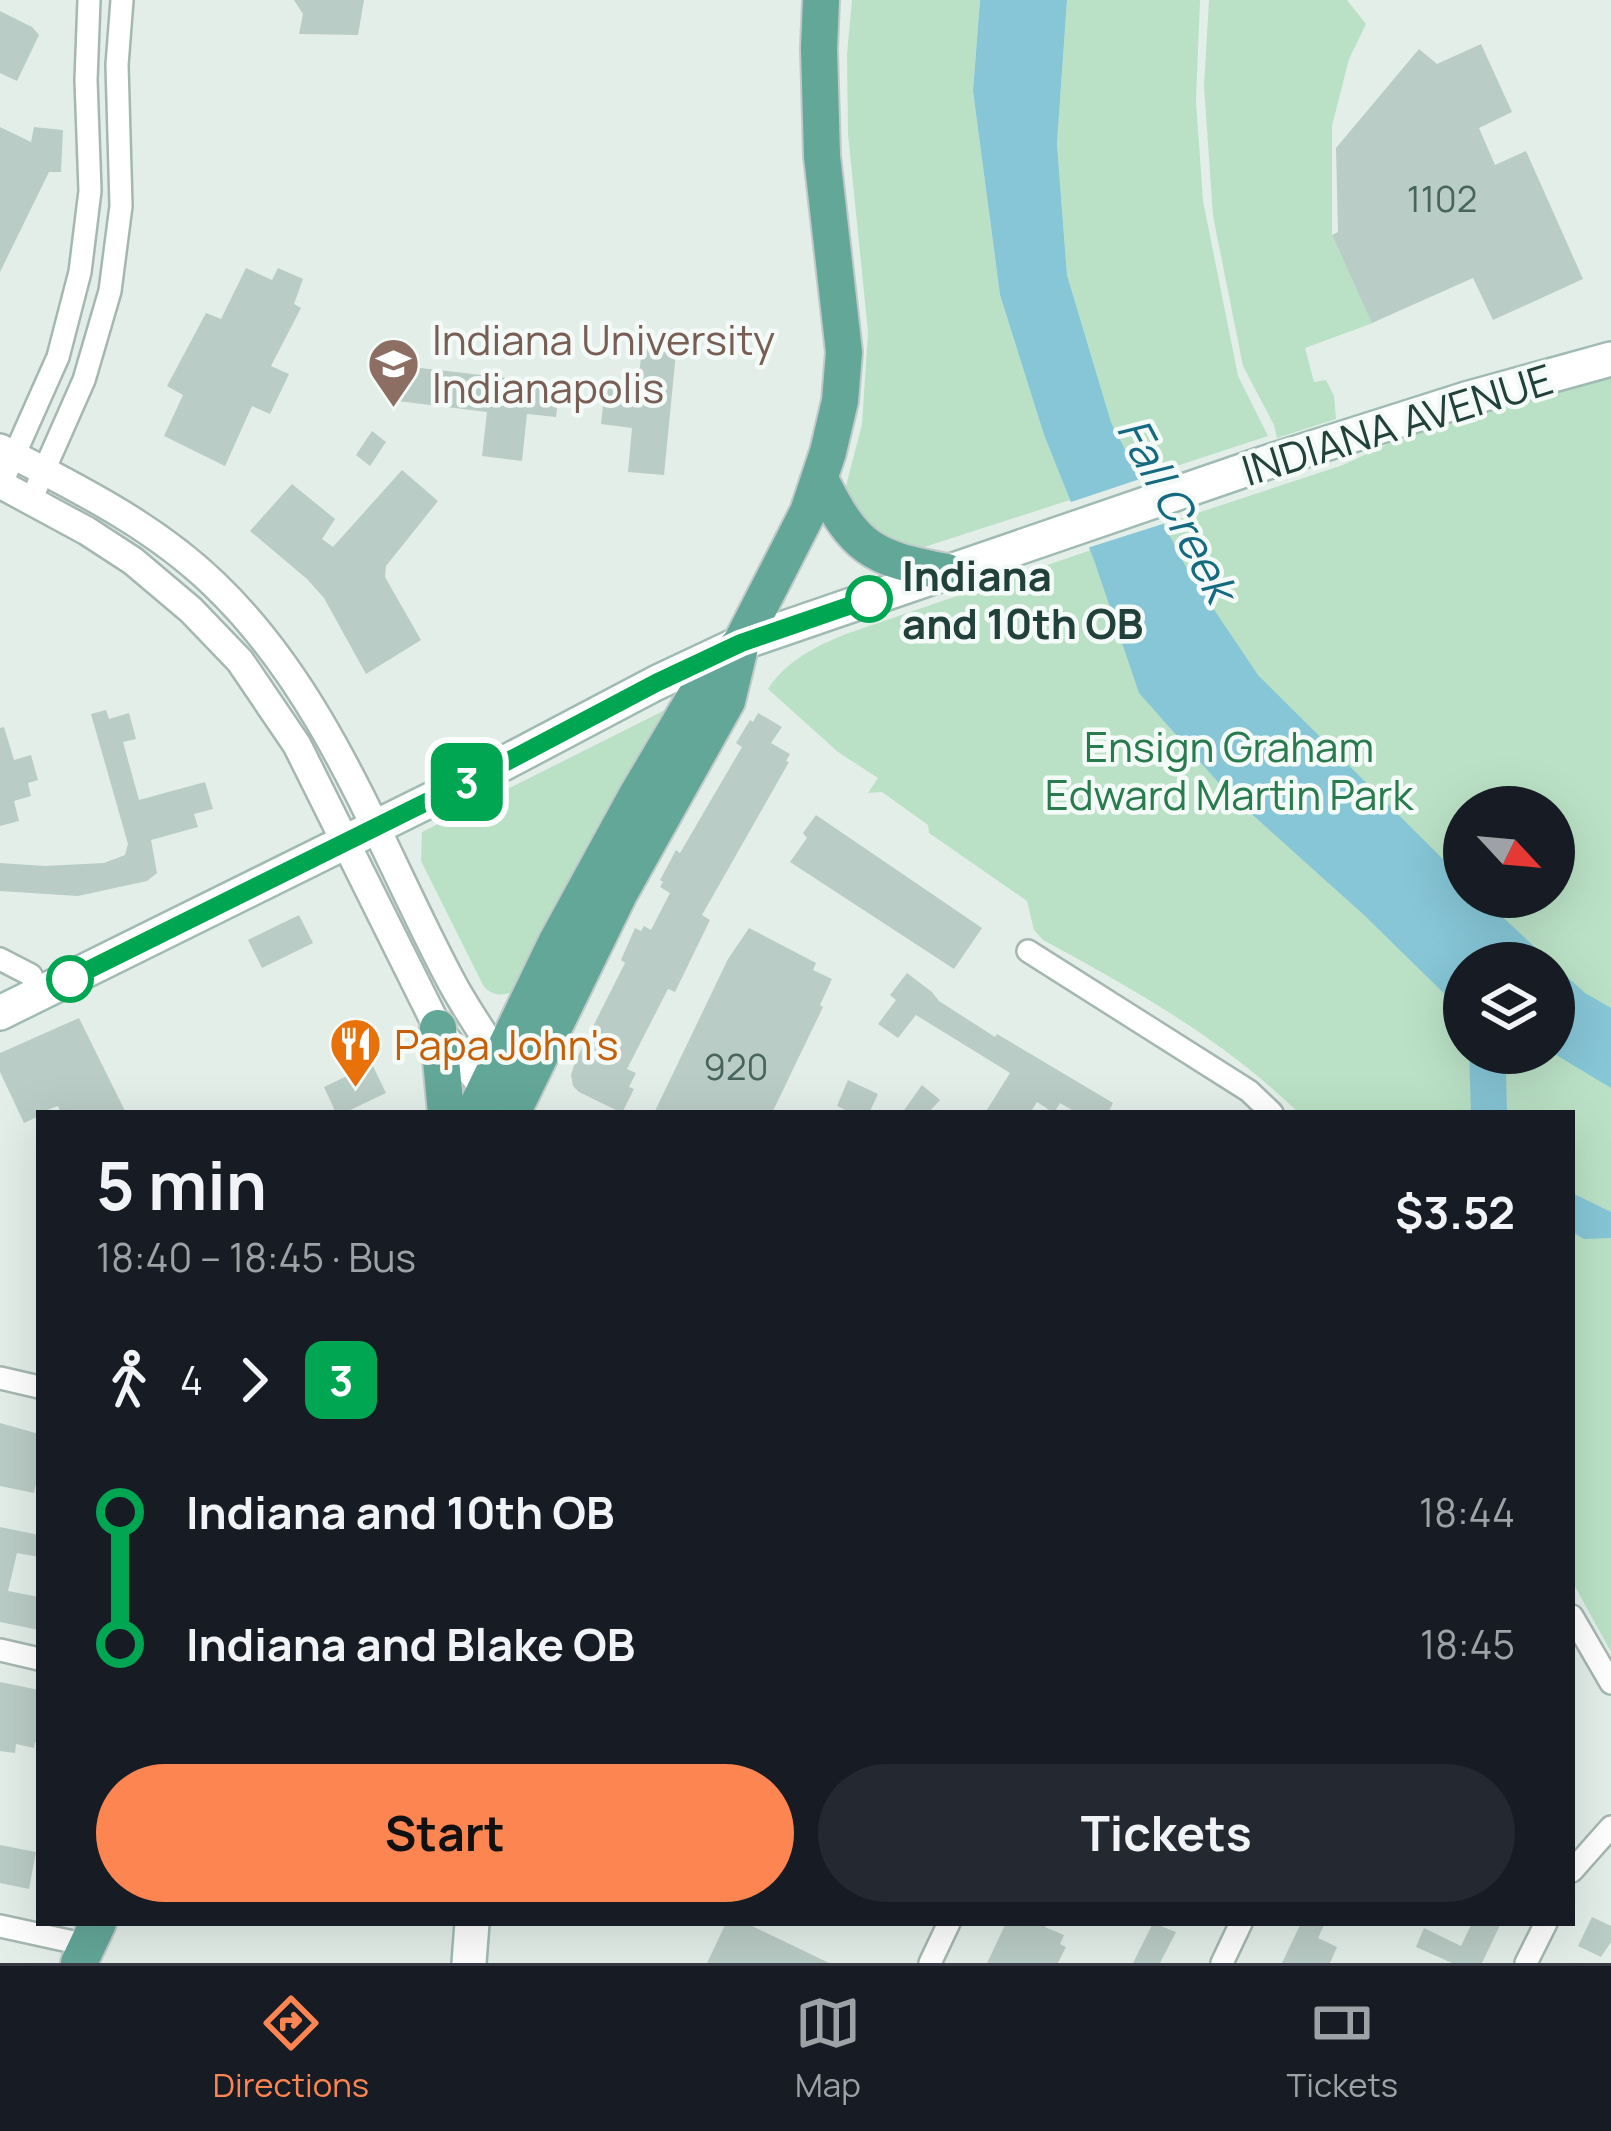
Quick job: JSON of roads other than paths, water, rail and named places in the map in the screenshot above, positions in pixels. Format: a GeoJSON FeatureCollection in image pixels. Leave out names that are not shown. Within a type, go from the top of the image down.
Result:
{"type":"FeatureCollection","features":[{"type":"Feature","properties":{"kind":"main road"},"geometry":{"type":"LineString","coordinates":[[505,1099],[556,943],[701,687],[741,643],[808,512],[820,478],[840,401],[844,352],[822,156],[821,0]]}},
{"type":"Feature","properties":{"kind":"main road","name":"INDIANA AVENUE"},"geometry":{"type":"LineString","coordinates":[[0,1013],[741,643],[1265,463],[1611,359]]}},
{"type":"Feature","properties":{"kind":"main road"},"geometry":{"type":"LineString","coordinates":[[820,478],[842,520],[873,552],[946,572]]}},
{"type":"Feature","properties":{"kind":"main road"},"geometry":{"type":"LineString","coordinates":[[438,1028],[446,1110]]}},
{"type":"Feature","properties":{"kind":"main road"},"geometry":{"type":"LineString","coordinates":[[470,1963],[472,1926]]}},
{"type":"Feature","properties":{"kind":"street"},"geometry":{"type":"LineString","coordinates":[[89,0],[90,191],[85,238],[65,335],[50,379],[8,452],[0,485],[133,561],[191,610],[240,661],[297,745],[438,1028],[505,1099]]}},
{"type":"Feature","properties":{"kind":"street"},"geometry":{"type":"LineString","coordinates":[[31,500],[85,380],[101,328],[117,242],[122,174],[117,65],[122,0]]}},
{"type":"Feature","properties":{"kind":"street"},"geometry":{"type":"LineString","coordinates":[[85,238],[117,242]]}},
{"type":"Feature","properties":{"kind":"street"},"geometry":{"type":"LineString","coordinates":[[8,452],[92,495],[162,541],[225,596],[275,653],[309,704],[376,826],[505,1099]]}},
{"type":"Feature","properties":{"kind":"street"},"geometry":{"type":"LineString","coordinates":[[1028,951],[1249,1091],[1269,1110]]}},
{"type":"Feature","properties":{"kind":"street"},"geometry":{"type":"LineString","coordinates":[[0,958],[31,975],[39,994]]}},
{"type":"Feature","properties":{"kind":"street"},"geometry":{"type":"LineString","coordinates":[[0,1378],[36,1386]]}},
{"type":"Feature","properties":{"kind":"street"},"geometry":{"type":"LineString","coordinates":[[1575,1621],[1611,1683]]}},
{"type":"Feature","properties":{"kind":"street"},"geometry":{"type":"LineString","coordinates":[[0,1650],[36,1658]]}},
{"type":"Feature","properties":{"kind":"street"},"geometry":{"type":"LineString","coordinates":[[1575,1868],[1611,1827]]}},
{"type":"Feature","properties":{"kind":"street"},"geometry":{"type":"LineString","coordinates":[[0,1926],[88,1944]]}},
{"type":"Feature","properties":{"kind":"street"},"geometry":{"type":"LineString","coordinates":[[930,1963],[948,1926]]}},
{"type":"Feature","properties":{"kind":"street"},"geometry":{"type":"LineString","coordinates":[[1222,1963],[1240,1926]]}},
{"type":"Feature","properties":{"kind":"street"},"geometry":{"type":"LineString","coordinates":[[1526,1963],[1544,1926]]}},
{"type":"Feature","properties":{"kind":"water","name":"Fall Creek"},"geometry":{"type":"Polygon","coordinates":[[[980,0],[1067,0],[1057,144],[1067,275],[1111,422],[1188,571],[1258,675],[1443,859],[1443,918],[1504,918],[1529,942],[1443,942],[1443,992],[1226,791],[1139,693],[1094,560],[1044,435],[1000,295],[973,91],[980,0]]]}},
{"type":"Feature","properties":{"kind":"water"},"geometry":{"type":"Polygon","coordinates":[[[1575,984],[1611,1008],[1611,1088],[1575,1066],[1575,984]]]}},
{"type":"Feature","properties":{"kind":"water"},"geometry":{"type":"Polygon","coordinates":[[[1470,1074],[1506,1074],[1507,1110],[1471,1110],[1470,1074]]]}},
{"type":"Feature","properties":{"kind":"water"},"geometry":{"type":"Polygon","coordinates":[[[1575,1194],[1611,1212],[1611,1238],[1584,1239],[1575,1234],[1575,1194]]]}},
{"type":"Feature","properties":{"kind":"place","name":"Indiana University Indianapolis"},"geometry":{"type":"Point","coordinates":[393,409]}},
{"type":"Feature","properties":{"kind":"place","name":"Indiana and 10th OB"},"geometry":{"type":"Point","coordinates":[869,599]}},
{"type":"Feature","properties":{"kind":"place","name":"Papa John's"},"geometry":{"type":"Point","coordinates":[355,1090]}},
{"type":"Feature","properties":{"kind":"park label","name":"Ensign Graham Edward Martin Park"},"geometry":{"type":"Point","coordinates":[1229,770]}}]}
